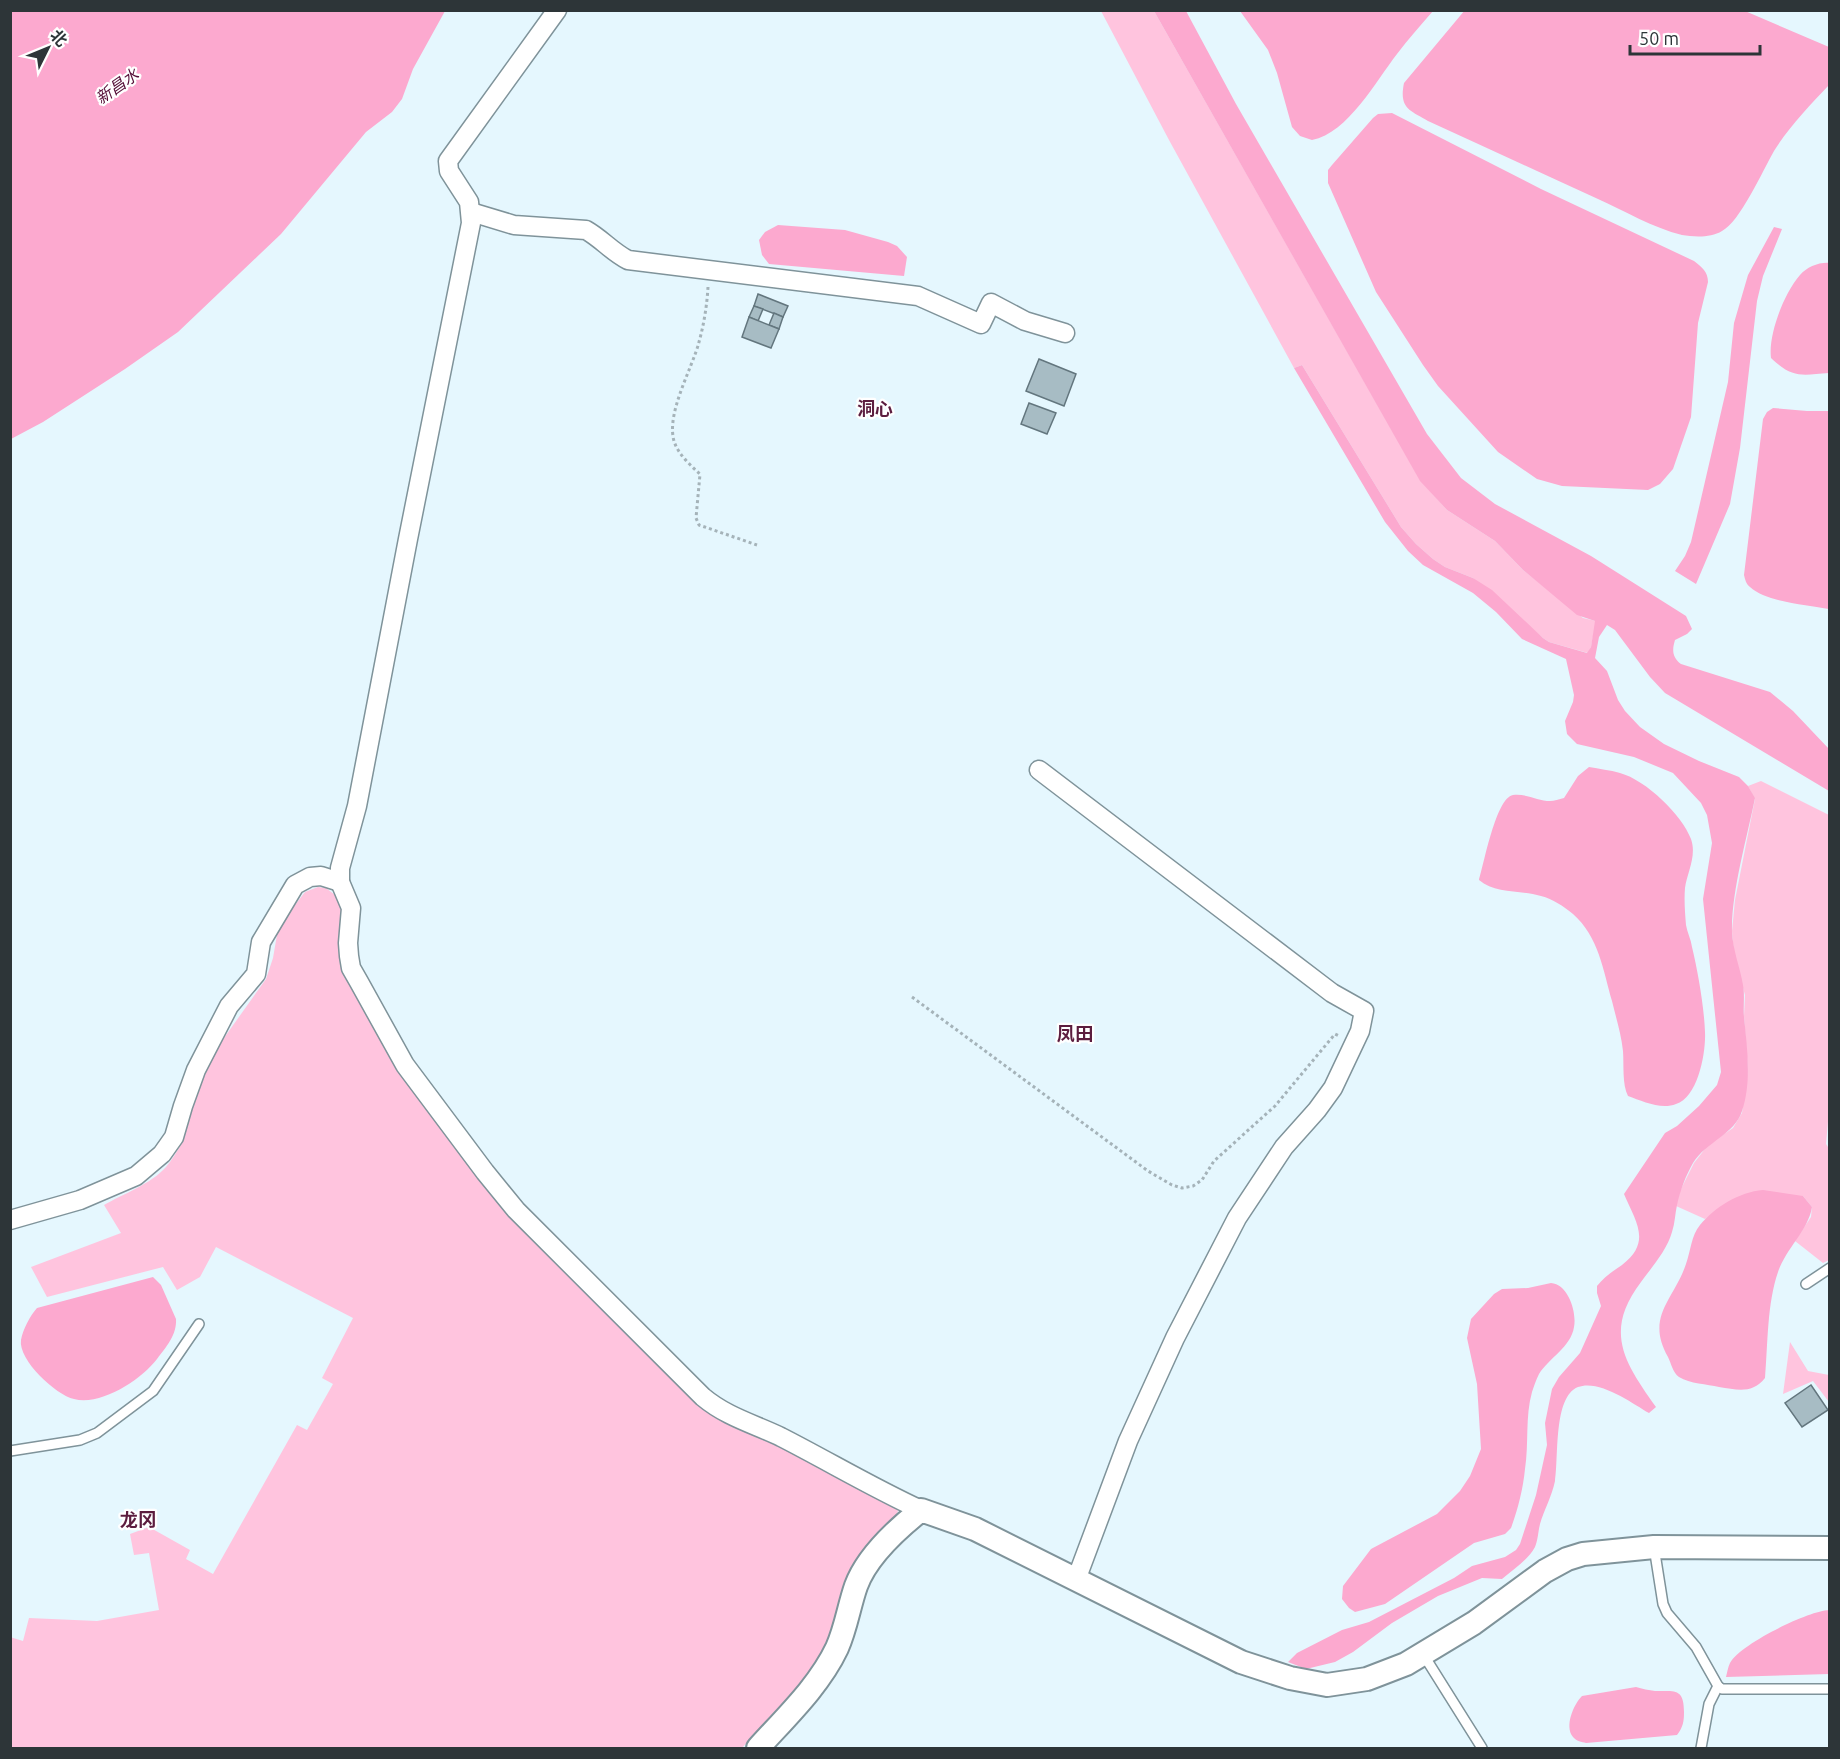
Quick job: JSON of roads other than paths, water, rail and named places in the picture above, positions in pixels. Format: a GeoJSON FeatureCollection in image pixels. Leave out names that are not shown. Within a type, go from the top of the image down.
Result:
{"type":"FeatureCollection","features":[{"type":"Feature","properties":{"kind":"street"},"geometry":{"type":"LineString","coordinates":[[557,10],[448,161],[449,171],[464,192],[471,213],[469,234],[357,806],[340,868],[340,882],[351,908],[349,956],[351,968],[358,982],[405,1065],[433,1105],[516,1210],[713,1406],[736,1419],[779,1436],[883,1493],[921,1510],[975,1528],[1217,1652],[1290,1678],[1327,1685],[1347,1683],[1387,1673],[1474,1623],[1545,1570],[1567,1559],[1599,1551],[1654,1547],[1830,1548]]}},
{"type":"Feature","properties":{"kind":"street"},"geometry":{"type":"LineString","coordinates":[[471,213],[514,225],[586,230],[596,235],[614,253],[628,260],[918,296],[981,324],[991,303],[1025,321],[1065,333]]}},
{"type":"Feature","properties":{"kind":"street"},"geometry":{"type":"LineString","coordinates":[[1040,770],[1332,993],[1364,1011],[1364,1020],[1354,1045],[1333,1088],[1284,1147],[1237,1218],[1175,1338],[1128,1441],[1076,1580]]}},
{"type":"Feature","properties":{"kind":"street"},"geometry":{"type":"LineString","coordinates":[[10,1220],[80,1200],[99,1192],[143,1172],[162,1154],[174,1137],[196,1070],[229,1006],[256,974],[261,942],[295,885],[310,877],[321,876],[340,882]]}},
{"type":"Feature","properties":{"kind":"street"},"geometry":{"type":"LineString","coordinates":[[758,1749],[809,1691],[827,1665],[838,1646],[857,1585],[865,1570],[883,1546],[921,1510]]}},
{"type":"Feature","properties":{"kind":"lane"},"geometry":{"type":"LineString","coordinates":[[1806,1284],[1830,1269]]}},
{"type":"Feature","properties":{"kind":"lane"},"geometry":{"type":"LineString","coordinates":[[10,1451],[80,1440],[97,1433],[153,1391],[200,1324]]}},
{"type":"Feature","properties":{"kind":"lane"},"geometry":{"type":"LineString","coordinates":[[1654,1547],[1663,1604],[1676,1625],[1696,1647],[1718,1686],[1722,1689],[1830,1689]]}},
{"type":"Feature","properties":{"kind":"lane"},"geometry":{"type":"LineString","coordinates":[[1423,1654],[1482,1749]]}},
{"type":"Feature","properties":{"kind":"lane"},"geometry":{"type":"LineString","coordinates":[[1701,1749],[1709,1704],[1718,1686]]}},
{"type":"Feature","properties":{"kind":"water","name":"新昌水"},"geometry":{"type":"Polygon","coordinates":[[[11,10],[445,11],[413,69],[402,99],[392,112],[366,132],[281,234],[178,332],[43,422],[11,439],[11,10]]]}},
{"type":"Feature","properties":{"kind":"water"},"geometry":{"type":"Polygon","coordinates":[[[1465,10],[1745,11],[1829,47],[1829,85],[1780,142],[1743,207],[1729,226],[1708,236],[1682,235],[1650,224],[1428,121],[1407,107],[1403,98],[1404,83],[1465,10]]]}},
{"type":"Feature","properties":{"kind":"water"},"geometry":{"type":"Polygon","coordinates":[[[1154,11],[1186,11],[1236,104],[1427,434],[1461,478],[1495,504],[1591,556],[1686,616],[1692,629],[1675,640],[1673,647],[1676,659],[1681,664],[1770,692],[1793,711],[1829,749],[1829,791],[1665,693],[1650,677],[1615,630],[1607,625],[1599,637],[1595,658],[1607,671],[1618,700],[1625,711],[1640,727],[1664,744],[1739,777],[1755,798],[1732,917],[1735,952],[1744,989],[1748,1076],[1742,1111],[1733,1126],[1705,1149],[1693,1163],[1680,1194],[1670,1239],[1629,1300],[1623,1316],[1621,1332],[1628,1361],[1635,1376],[1656,1407],[1649,1413],[1605,1389],[1586,1385],[1578,1387],[1570,1393],[1564,1403],[1559,1429],[1554,1487],[1540,1524],[1537,1542],[1525,1560],[1502,1579],[1482,1578],[1438,1596],[1392,1623],[1353,1652],[1335,1662],[1306,1669],[1288,1662],[1297,1653],[1342,1630],[1369,1622],[1454,1578],[1472,1566],[1505,1557],[1516,1550],[1520,1544],[1536,1495],[1547,1445],[1545,1423],[1552,1389],[1559,1377],[1580,1353],[1601,1306],[1597,1286],[1622,1265],[1637,1248],[1639,1231],[1624,1194],[1665,1133],[1677,1126],[1699,1106],[1717,1085],[1721,1072],[1703,899],[1712,843],[1707,815],[1701,803],[1673,773],[1634,757],[1577,744],[1567,734],[1565,721],[1574,695],[1566,659],[1522,639],[1496,612],[1473,593],[1423,565],[1408,551],[1385,522],[1294,368],[1302,365],[1401,527],[1416,544],[1445,567],[1473,578],[1492,590],[1549,642],[1587,653],[1591,647],[1595,621],[1577,615],[1523,570],[1495,541],[1447,510],[1420,481],[1154,11]]]}},
{"type":"Feature","properties":{"kind":"water"},"geometry":{"type":"Polygon","coordinates":[[[1240,11],[1433,11],[1401,48],[1349,117],[1338,127],[1312,140],[1300,136],[1292,127],[1268,50],[1240,11]]]}},
{"type":"Feature","properties":{"kind":"water"},"geometry":{"type":"Polygon","coordinates":[[[1392,113],[1541,189],[1694,261],[1704,270],[1708,282],[1698,323],[1691,417],[1673,469],[1660,484],[1648,490],[1562,486],[1537,479],[1498,452],[1438,386],[1376,292],[1328,183],[1328,170],[1373,118],[1378,114],[1392,113]]]}},
{"type":"Feature","properties":{"kind":"water"},"geometry":{"type":"Polygon","coordinates":[[[778,225],[845,230],[888,242],[897,246],[907,257],[904,276],[769,264],[762,255],[759,240],[765,232],[778,225]]]}},
{"type":"Feature","properties":{"kind":"water"},"geometry":{"type":"Polygon","coordinates":[[[1774,227],[1782,229],[1763,276],[1757,301],[1740,448],[1730,504],[1696,584],[1675,571],[1691,542],[1728,382],[1734,323],[1748,275],[1774,227]]]}},
{"type":"Feature","properties":{"kind":"water"},"geometry":{"type":"Polygon","coordinates":[[[1830,263],[1829,373],[1805,375],[1792,373],[1771,358],[1772,338],[1778,315],[1788,292],[1803,272],[1818,264],[1830,263]]]}},
{"type":"Feature","properties":{"kind":"water"},"geometry":{"type":"Polygon","coordinates":[[[1773,408],[1829,411],[1829,609],[1766,596],[1750,587],[1744,575],[1763,419],[1773,408]]]}},
{"type":"Feature","properties":{"kind":"water"},"geometry":{"type":"Polygon","coordinates":[[[1589,767],[1620,773],[1652,791],[1680,820],[1693,845],[1685,888],[1685,911],[1700,989],[1705,1041],[1702,1062],[1695,1084],[1684,1100],[1670,1106],[1652,1104],[1628,1096],[1624,1080],[1621,1038],[1606,978],[1599,954],[1582,923],[1550,899],[1493,888],[1479,880],[1496,819],[1507,799],[1513,795],[1550,801],[1564,798],[1578,776],[1589,767]]]}},
{"type":"Feature","properties":{"kind":"water"},"geometry":{"type":"Polygon","coordinates":[[[1763,1190],[1803,1196],[1812,1207],[1810,1216],[1786,1255],[1774,1284],[1765,1378],[1755,1387],[1744,1390],[1683,1379],[1674,1370],[1659,1330],[1660,1319],[1681,1277],[1695,1234],[1706,1218],[1720,1207],[1736,1197],[1763,1190]]]}},
{"type":"Feature","properties":{"kind":"water"},"geometry":{"type":"Polygon","coordinates":[[[153,1277],[161,1285],[176,1319],[175,1330],[150,1367],[120,1390],[96,1399],[74,1399],[49,1384],[25,1357],[21,1340],[23,1331],[37,1308],[153,1277]]]}},
{"type":"Feature","properties":{"kind":"water"},"geometry":{"type":"Polygon","coordinates":[[[1551,1283],[1567,1293],[1573,1307],[1575,1321],[1569,1341],[1543,1368],[1532,1392],[1524,1476],[1511,1528],[1505,1534],[1474,1543],[1385,1604],[1355,1612],[1342,1599],[1343,1586],[1371,1549],[1437,1514],[1460,1491],[1470,1476],[1481,1449],[1477,1384],[1467,1338],[1471,1319],[1494,1294],[1502,1289],[1528,1288],[1551,1283]]]}},
{"type":"Feature","properties":{"kind":"water"},"geometry":{"type":"Polygon","coordinates":[[[1829,1610],[1829,1674],[1726,1677],[1730,1663],[1736,1655],[1760,1638],[1791,1622],[1829,1610]]]}},
{"type":"Feature","properties":{"kind":"water"},"geometry":{"type":"Polygon","coordinates":[[[1636,1687],[1655,1691],[1673,1691],[1680,1695],[1684,1704],[1684,1719],[1677,1735],[1586,1743],[1573,1737],[1569,1727],[1570,1721],[1573,1710],[1582,1696],[1636,1687]]]}},
{"type":"Feature","properties":{"kind":"district","name":"洞心"},"geometry":{"type":"Point","coordinates":[875,408]}},
{"type":"Feature","properties":{"kind":"district","name":"凤田"},"geometry":{"type":"Point","coordinates":[1075,1033]}},
{"type":"Feature","properties":{"kind":"district","name":"龙冈"},"geometry":{"type":"Point","coordinates":[138,1519]}}]}
